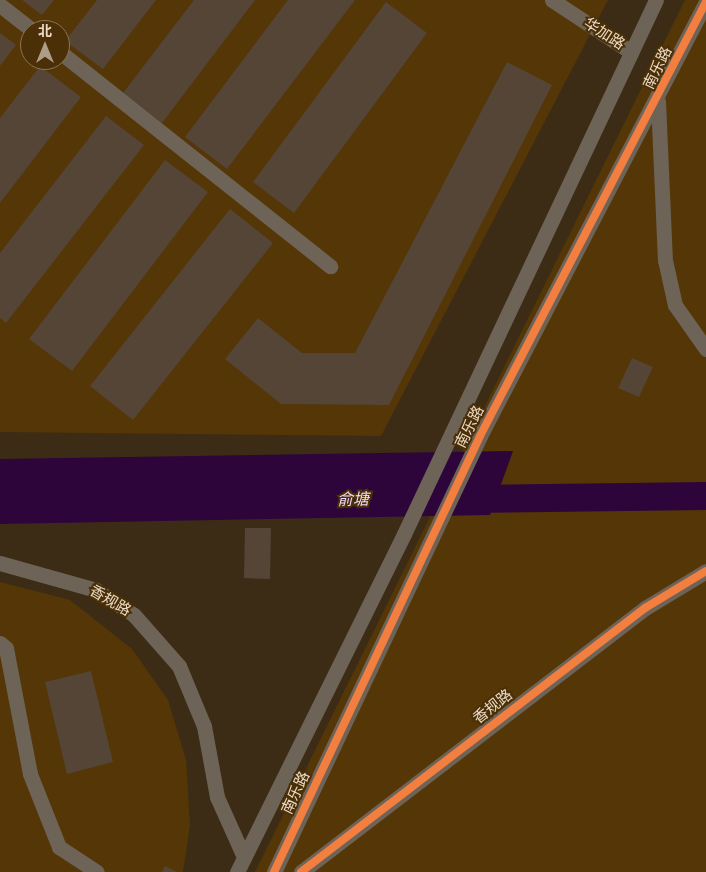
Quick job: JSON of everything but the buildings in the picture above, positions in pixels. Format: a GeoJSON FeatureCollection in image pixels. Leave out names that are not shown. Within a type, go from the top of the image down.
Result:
{"type":"FeatureCollection","features":[{"type":"Feature","properties":{"kind":"street","name":"华加路"},"geometry":{"type":"LineString","coordinates":[[552,0],[631,52]]}},
{"type":"Feature","properties":{"kind":"street","name":"南乐路"},"geometry":{"type":"LineString","coordinates":[[237,872],[404,534],[656,0]]}},
{"type":"Feature","properties":{"kind":"street","name":"南乐路"},"geometry":{"type":"LineString","coordinates":[[274,872],[480,436],[658,99],[706,2]]}},
{"type":"Feature","properties":{"kind":"street"},"geometry":{"type":"LineString","coordinates":[[0,5],[20,21]]}},
{"type":"Feature","properties":{"kind":"street"},"geometry":{"type":"LineString","coordinates":[[70,60],[330,266]]}},
{"type":"Feature","properties":{"kind":"street"},"geometry":{"type":"LineString","coordinates":[[658,99],[665,260],[674,305],[706,349]]}},
{"type":"Feature","properties":{"kind":"street","name":"香规路"},"geometry":{"type":"LineString","coordinates":[[0,563],[96,590],[134,615],[179,666],[204,726],[217,797],[244,857]]}},
{"type":"Feature","properties":{"kind":"street","name":"香规路"},"geometry":{"type":"LineString","coordinates":[[301,872],[645,608],[706,571]]}},
{"type":"Feature","properties":{"kind":"street"},"geometry":{"type":"LineString","coordinates":[[0,643],[6,648],[30,774],[59,846],[97,872]]}},
{"type":"Feature","properties":{"kind":"shaded area"},"geometry":{"type":"Polygon","coordinates":[[[0,0],[608,0],[381,436],[0,432],[0,0]]]}},
{"type":"Feature","properties":{"kind":"shaded area"},"geometry":{"type":"Polygon","coordinates":[[[685,0],[706,0],[706,872],[255,872],[685,0]]]}},
{"type":"Feature","properties":{"kind":"shaded area"},"geometry":{"type":"Polygon","coordinates":[[[0,582],[70,600],[132,649],[168,700],[186,760],[190,825],[183,872],[0,872],[0,582]]]}},
{"type":"Feature","properties":{"kind":"water"},"geometry":{"type":"Polygon","coordinates":[[[513,451],[490,515],[0,524],[0,459],[513,451]]]}},
{"type":"Feature","properties":{"kind":"waterway","name":"俞塘"},"geometry":{"type":"LineString","coordinates":[[459,499],[706,496]]}},
{"type":"Feature","properties":{"kind":"cycle path"},"geometry":{"type":"LineString","coordinates":[[274,872],[480,436],[706,2]]}},
{"type":"Feature","properties":{"kind":"cycle path"},"geometry":{"type":"LineString","coordinates":[[301,872],[645,608],[706,571]]}}]}
